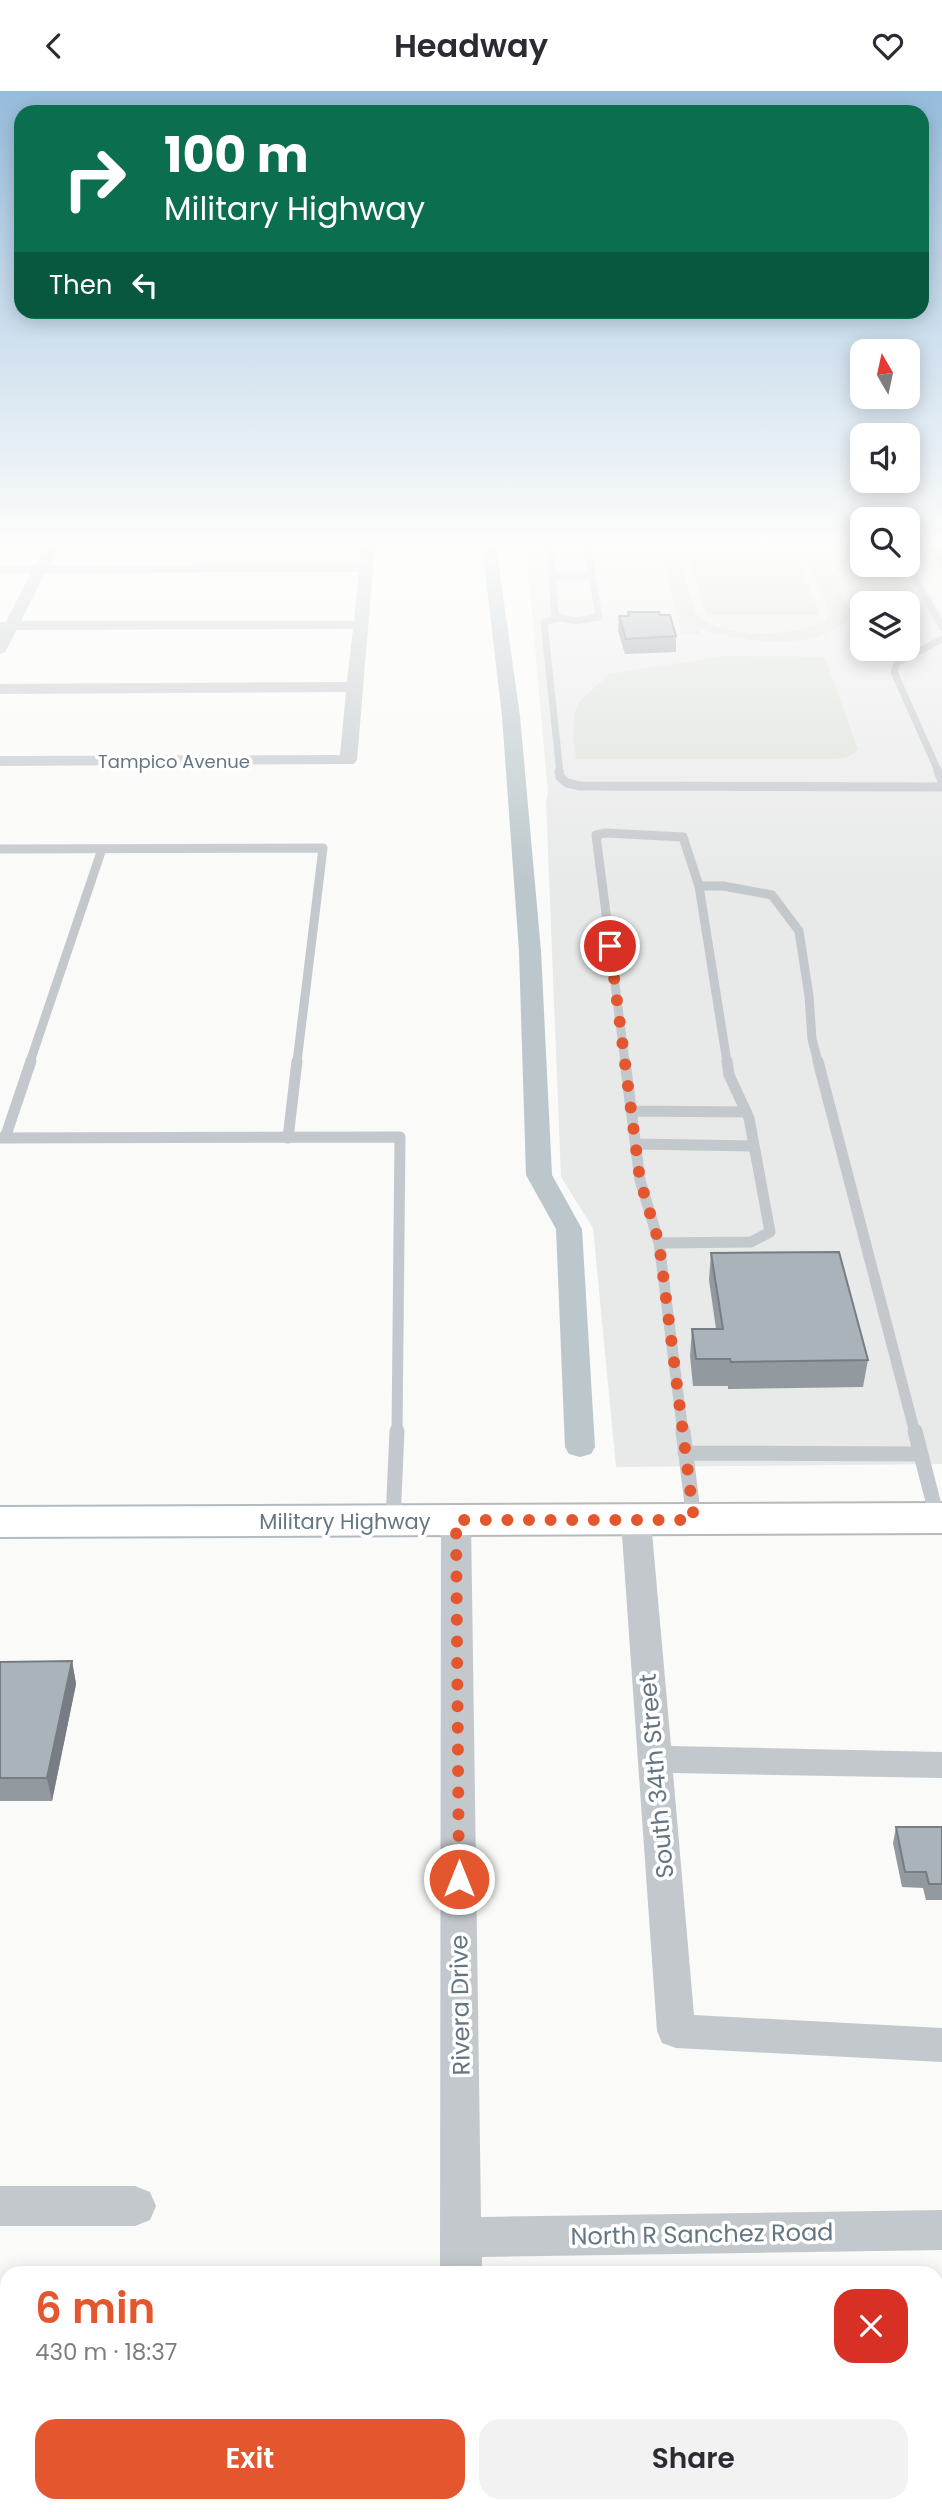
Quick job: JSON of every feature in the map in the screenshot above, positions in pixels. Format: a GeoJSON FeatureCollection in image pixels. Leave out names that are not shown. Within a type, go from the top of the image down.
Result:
{"type":"FeatureCollection","features":[{"type":"Feature","properties":{"kind":"main road","name":"Military Highway"},"geometry":{"type":"LineString","coordinates":[[0,1522],[939,1518]]}},
{"type":"Feature","properties":{"kind":"street"},"geometry":{"type":"LineString","coordinates":[[348,760],[357,659]]}},
{"type":"Feature","properties":{"kind":"street"},"geometry":{"type":"LineString","coordinates":[[0,689],[354,687]]}},
{"type":"Feature","properties":{"kind":"street","name":"Tampico Avenue"},"geometry":{"type":"LineString","coordinates":[[0,761],[348,760]]}},
{"type":"Feature","properties":{"kind":"street","name":"Rivera Drive"},"geometry":{"type":"LineString","coordinates":[[456,1520],[461,2255]]}},
{"type":"Feature","properties":{"kind":"street","name":"South 34th Street"},"geometry":{"type":"LineString","coordinates":[[636,1521],[676,2031]]}},
{"type":"Feature","properties":{"kind":"street"},"geometry":{"type":"LineString","coordinates":[[655,1759],[942,1766]]}},
{"type":"Feature","properties":{"kind":"street"},"geometry":{"type":"LineString","coordinates":[[676,2031],[942,2045]]}},
{"type":"Feature","properties":{"kind":"street"},"geometry":{"type":"LineString","coordinates":[[0,2206],[135,2206]]}},
{"type":"Feature","properties":{"kind":"street","name":"North R Sanchez Road"},"geometry":{"type":"LineString","coordinates":[[461,2255],[942,2229]]}},
{"type":"Feature","properties":{"kind":"lane"},"geometry":{"type":"LineString","coordinates":[[548,659],[560,776],[567,783],[580,786],[942,787]]}},
{"type":"Feature","properties":{"kind":"lane"},"geometry":{"type":"LineString","coordinates":[[905,659],[897,663],[894,672],[942,781]]}},
{"type":"Feature","properties":{"kind":"lane"},"geometry":{"type":"LineString","coordinates":[[659,1243],[751,1242],[770,1232],[746,1112],[729,1075],[699,886],[683,837],[606,833],[596,835],[631,1111],[640,1180],[659,1243],[694,1520]]}},
{"type":"Feature","properties":{"kind":"lane"},"geometry":{"type":"LineString","coordinates":[[0,849],[323,848],[288,1137]]}},
{"type":"Feature","properties":{"kind":"lane"},"geometry":{"type":"LineString","coordinates":[[102,849],[2,1138],[400,1137],[397,1462],[393,1520]]}},
{"type":"Feature","properties":{"kind":"lane"},"geometry":{"type":"LineString","coordinates":[[699,886],[723,885],[772,895],[799,931],[809,996],[812,1039],[939,1518]]}},
{"type":"Feature","properties":{"kind":"lane"},"geometry":{"type":"LineString","coordinates":[[631,1111],[746,1112]]}},
{"type":"Feature","properties":{"kind":"lane"},"geometry":{"type":"LineString","coordinates":[[636,1144],[754,1146]]}},
{"type":"Feature","properties":{"kind":"lane"},"geometry":{"type":"LineString","coordinates":[[685,1453],[920,1454]]}},
{"type":"Feature","properties":{"kind":"shaded area"},"geometry":{"type":"Polygon","coordinates":[[[536,659],[942,659],[942,1464],[616,1467],[593,1228],[561,1177],[546,801],[548,793],[536,659]]]}},
{"type":"Feature","properties":{"kind":"shaded area"},"geometry":{"type":"Polygon","coordinates":[[[706,659],[826,659],[858,750],[848,757],[836,759],[576,759],[573,735],[575,711],[580,701],[609,674],[706,659]]]}},
{"type":"Feature","properties":{"kind":"building"},"geometry":{"type":"Polygon","coordinates":[[[839,1252],[868,1360],[731,1362],[730,1359],[696,1359],[692,1329],[723,1329],[711,1253],[839,1252]]]}},
{"type":"Feature","properties":{"kind":"building"},"geometry":{"type":"Polygon","coordinates":[[[72,1661],[47,1778],[0,1778],[0,1662],[72,1661]]]}},
{"type":"Feature","properties":{"kind":"building"},"geometry":{"type":"Polygon","coordinates":[[[896,1827],[942,1827],[942,1884],[929,1884],[926,1872],[905,1872],[896,1827]]]}},
{"type":"Feature","properties":{"kind":"waterway"},"geometry":{"type":"LineString","coordinates":[[504,659],[511,716],[530,951],[539,1175],[569,1229],[580,1447]]}},
{"type":"Feature","properties":{"kind":"route"},"geometry":{"type":"LineString","coordinates":[[459,1879],[456,1520],[694,1520],[659,1243],[640,1180],[610,946]]}}]}
